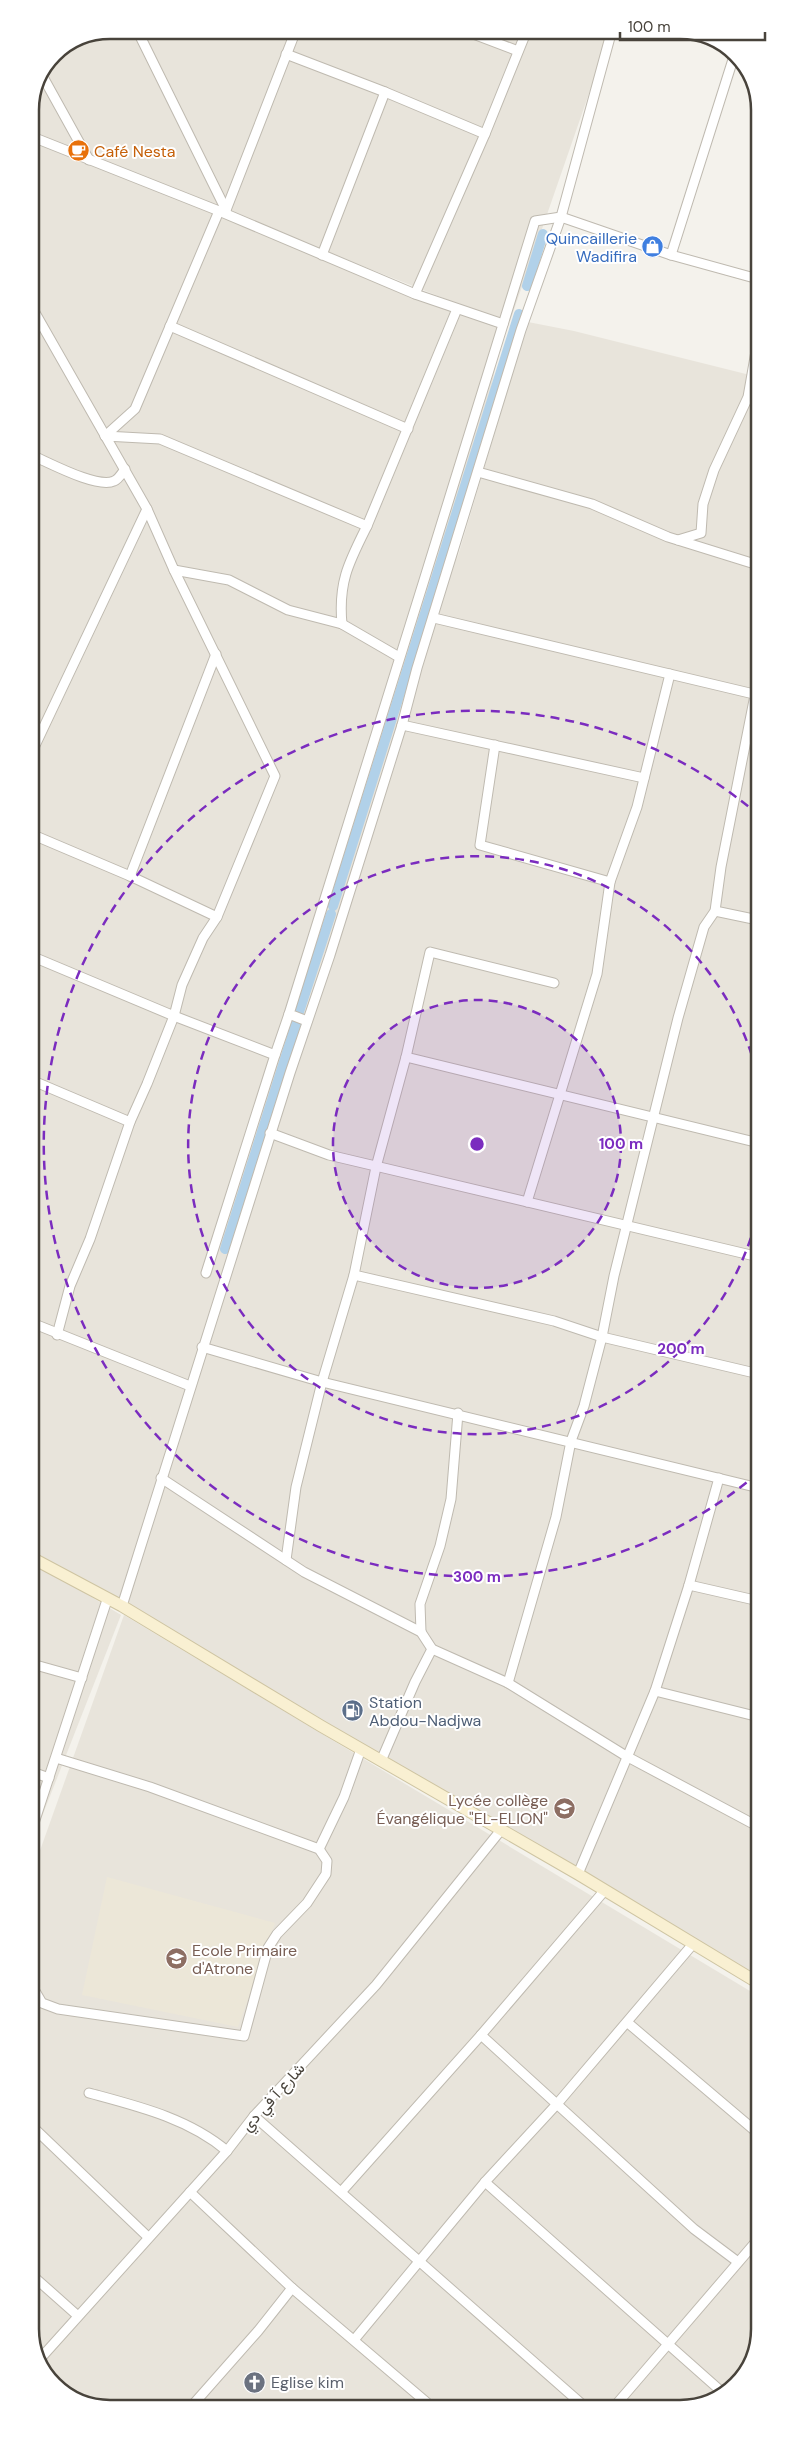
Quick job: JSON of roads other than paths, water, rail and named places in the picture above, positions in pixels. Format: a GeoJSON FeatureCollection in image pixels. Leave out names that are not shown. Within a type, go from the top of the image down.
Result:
{"type":"FeatureCollection","features":[{"type":"Feature","properties":{"kind":"street"},"geometry":{"type":"LineString","coordinates":[[142,39],[222,211]]}},
{"type":"Feature","properties":{"kind":"street"},"geometry":{"type":"LineString","coordinates":[[105,436],[135,408],[222,211],[292,39]]}},
{"type":"Feature","properties":{"kind":"street"},"geometry":{"type":"LineString","coordinates":[[487,39],[518,51]]}},
{"type":"Feature","properties":{"kind":"street"},"geometry":{"type":"LineString","coordinates":[[415,294],[485,134],[523,39]]}},
{"type":"Feature","properties":{"kind":"street"},"geometry":{"type":"LineString","coordinates":[[122,1606],[270,1133],[328,962],[402,725],[521,330],[561,217],[610,39]]}},
{"type":"Feature","properties":{"kind":"street"},"geometry":{"type":"LineString","coordinates":[[286,54],[385,92],[485,134]]}},
{"type":"Feature","properties":{"kind":"street"},"geometry":{"type":"LineString","coordinates":[[671,255],[732,61]]}},
{"type":"Feature","properties":{"kind":"street"},"geometry":{"type":"LineString","coordinates":[[45,81],[89,160]]}},
{"type":"Feature","properties":{"kind":"street"},"geometry":{"type":"LineString","coordinates":[[322,255],[385,92]]}},
{"type":"Feature","properties":{"kind":"street"},"geometry":{"type":"LineString","coordinates":[[39,140],[222,211],[415,294],[503,324]]}},
{"type":"Feature","properties":{"kind":"street"},"geometry":{"type":"LineString","coordinates":[[206,1273],[275,1055],[290,1014],[399,657],[434,554],[535,221],[561,217],[671,255],[751,277]]}},
{"type":"Feature","properties":{"kind":"street"},"geometry":{"type":"LineString","coordinates":[[342,624],[341,586],[350,559],[367,526],[457,309]]}},
{"type":"Feature","properties":{"kind":"street"},"geometry":{"type":"LineString","coordinates":[[39,320],[147,509],[174,570],[276,776],[218,917],[203,938],[186,977],[174,1016],[130,1122],[90,1239],[70,1286],[57,1335]]}},
{"type":"Feature","properties":{"kind":"street"},"geometry":{"type":"LineString","coordinates":[[170,326],[408,428]]}},
{"type":"Feature","properties":{"kind":"street"},"geometry":{"type":"LineString","coordinates":[[677,540],[701,533],[703,504],[714,470],[748,397],[751,380]]}},
{"type":"Feature","properties":{"kind":"street"},"geometry":{"type":"LineString","coordinates":[[105,436],[160,440],[367,526]]}},
{"type":"Feature","properties":{"kind":"street"},"geometry":{"type":"LineString","coordinates":[[39,458],[94,481],[107,483],[116,480],[124,469]]}},
{"type":"Feature","properties":{"kind":"street"},"geometry":{"type":"LineString","coordinates":[[478,472],[592,504],[677,540],[751,563]]}},
{"type":"Feature","properties":{"kind":"street"},"geometry":{"type":"LineString","coordinates":[[39,737],[147,509]]}},
{"type":"Feature","properties":{"kind":"street"},"geometry":{"type":"LineString","coordinates":[[174,570],[229,580],[288,610],[342,624],[399,657]]}},
{"type":"Feature","properties":{"kind":"street"},"geometry":{"type":"LineString","coordinates":[[434,618],[751,694]]}},
{"type":"Feature","properties":{"kind":"street"},"geometry":{"type":"LineString","coordinates":[[130,876],[216,654]]}},
{"type":"Feature","properties":{"kind":"street"},"geometry":{"type":"LineString","coordinates":[[528,1202],[597,974],[610,882],[636,807],[670,674]]}},
{"type":"Feature","properties":{"kind":"street"},"geometry":{"type":"LineString","coordinates":[[508,1683],[556,1517],[571,1441],[584,1406],[602,1336],[652,1119],[704,927],[716,911],[721,867],[751,724]]}},
{"type":"Feature","properties":{"kind":"street"},"geometry":{"type":"LineString","coordinates":[[402,725],[644,778]]}},
{"type":"Feature","properties":{"kind":"street"},"geometry":{"type":"LineString","coordinates":[[495,745],[480,845],[610,882]]}},
{"type":"Feature","properties":{"kind":"street"},"geometry":{"type":"LineString","coordinates":[[39,837],[130,876],[218,917]]}},
{"type":"Feature","properties":{"kind":"street"},"geometry":{"type":"LineString","coordinates":[[716,911],[751,918]]}},
{"type":"Feature","properties":{"kind":"street"},"geometry":{"type":"LineString","coordinates":[[286,1560],[296,1487],[322,1382],[354,1275],[376,1167],[406,1056],[430,952],[554,983]]}},
{"type":"Feature","properties":{"kind":"street"},"geometry":{"type":"LineString","coordinates":[[39,959],[174,1016],[275,1055]]}},
{"type":"Feature","properties":{"kind":"street"},"geometry":{"type":"LineString","coordinates":[[290,1014],[307,1021]]}},
{"type":"Feature","properties":{"kind":"street"},"geometry":{"type":"LineString","coordinates":[[406,1056],[652,1119],[751,1142]]}},
{"type":"Feature","properties":{"kind":"street"},"geometry":{"type":"LineString","coordinates":[[39,1083],[130,1122]]}},
{"type":"Feature","properties":{"kind":"street"},"geometry":{"type":"LineString","coordinates":[[270,1133],[329,1155],[376,1167],[751,1255]]}},
{"type":"Feature","properties":{"kind":"street"},"geometry":{"type":"LineString","coordinates":[[354,1275],[554,1321],[602,1336],[751,1372]]}},
{"type":"Feature","properties":{"kind":"street"},"geometry":{"type":"LineString","coordinates":[[39,1326],[190,1386]]}},
{"type":"Feature","properties":{"kind":"street"},"geometry":{"type":"LineString","coordinates":[[202,1347],[322,1382],[458,1413],[751,1486]]}},
{"type":"Feature","properties":{"kind":"street"},"geometry":{"type":"LineString","coordinates":[[420,1632],[420,1604],[440,1546],[451,1499],[458,1413]]}},
{"type":"Feature","properties":{"kind":"street"},"geometry":{"type":"LineString","coordinates":[[161,1478],[304,1572],[420,1632],[432,1649],[508,1683],[626,1756],[751,1823]]}},
{"type":"Feature","properties":{"kind":"street"},"geometry":{"type":"LineString","coordinates":[[578,1874],[626,1756],[655,1691],[689,1585],[719,1478]]}},
{"type":"Feature","properties":{"kind":"street"},"geometry":{"type":"LineString","coordinates":[[39,1562],[107,1600],[122,1606],[381,1761],[578,1874],[751,1979]]}},
{"type":"Feature","properties":{"kind":"street"},"geometry":{"type":"LineString","coordinates":[[689,1585],[751,1599]]}},
{"type":"Feature","properties":{"kind":"street"},"geometry":{"type":"LineString","coordinates":[[39,1808],[107,1600]]}},
{"type":"Feature","properties":{"kind":"street"},"geometry":{"type":"LineString","coordinates":[[381,1761],[415,1682],[432,1649]]}},
{"type":"Feature","properties":{"kind":"street"},"geometry":{"type":"LineString","coordinates":[[39,1666],[82,1678]]}},
{"type":"Feature","properties":{"kind":"street"},"geometry":{"type":"LineString","coordinates":[[655,1691],[751,1716]]}},
{"type":"Feature","properties":{"kind":"street"},"geometry":{"type":"LineString","coordinates":[[320,1849],[344,1797],[361,1749]]}},
{"type":"Feature","properties":{"kind":"street"},"geometry":{"type":"LineString","coordinates":[[39,1998],[42,2003],[58,2009],[244,2036],[268,1948],[277,1934],[307,1903],[326,1874],[327,1861],[320,1849],[150,1787],[56,1758]]}},
{"type":"Feature","properties":{"kind":"street"},"geometry":{"type":"LineString","coordinates":[[39,1774],[49,1778]]}},
{"type":"Feature","properties":{"kind":"street","name":"شارع آ في دي"},"geometry":{"type":"LineString","coordinates":[[44,2355],[227,2151],[254,2116],[376,1985],[501,1830]]}},
{"type":"Feature","properties":{"kind":"street"},"geometry":{"type":"LineString","coordinates":[[342,2191],[481,2035],[604,1890]]}},
{"type":"Feature","properties":{"kind":"street"},"geometry":{"type":"LineString","coordinates":[[354,2340],[485,2182],[558,2104],[693,1944]]}},
{"type":"Feature","properties":{"kind":"street"},"geometry":{"type":"LineString","coordinates":[[628,2023],[751,2127]]}},
{"type":"Feature","properties":{"kind":"street"},"geometry":{"type":"LineString","coordinates":[[481,2035],[694,2229],[738,2262]]}},
{"type":"Feature","properties":{"kind":"street"},"geometry":{"type":"LineString","coordinates":[[88,2093],[126,2103],[193,2127],[227,2151]]}},
{"type":"Feature","properties":{"kind":"street"},"geometry":{"type":"LineString","coordinates":[[254,2116],[342,2191],[577,2400]]}},
{"type":"Feature","properties":{"kind":"street"},"geometry":{"type":"LineString","coordinates":[[39,2133],[148,2238]]}},
{"type":"Feature","properties":{"kind":"street"},"geometry":{"type":"LineString","coordinates":[[485,2182],[718,2389]]}},
{"type":"Feature","properties":{"kind":"street"},"geometry":{"type":"LineString","coordinates":[[190,2192],[292,2288],[423,2400]]}},
{"type":"Feature","properties":{"kind":"street"},"geometry":{"type":"LineString","coordinates":[[620,2400],[751,2247]]}},
{"type":"Feature","properties":{"kind":"street"},"geometry":{"type":"LineString","coordinates":[[39,2281],[78,2316]]}},
{"type":"Feature","properties":{"kind":"street"},"geometry":{"type":"LineString","coordinates":[[197,2400],[258,2331],[292,2288]]}},
{"type":"Feature","properties":{"kind":"waterway"},"geometry":{"type":"LineString","coordinates":[[527,286],[543,234]]}},
{"type":"Feature","properties":{"kind":"waterway"},"geometry":{"type":"LineString","coordinates":[[333,906],[519,314]]}},
{"type":"Feature","properties":{"kind":"waterway"},"geometry":{"type":"LineString","coordinates":[[299,1012],[331,914]]}},
{"type":"Feature","properties":{"kind":"waterway"},"geometry":{"type":"LineString","coordinates":[[225,1249],[296,1024]]}},
{"type":"Feature","properties":{"kind":"place","name":"Café Nesta"},"geometry":{"type":"Point","coordinates":[78,151]}},
{"type":"Feature","properties":{"kind":"place","name":"Quincaillerie Wadifira"},"geometry":{"type":"Point","coordinates":[653,247]}},
{"type":"Feature","properties":{"kind":"place","name":"Station Abdou-Nadjwa"},"geometry":{"type":"Point","coordinates":[353,1711]}},
{"type":"Feature","properties":{"kind":"place","name":"Lycée collège Évangélique \"EL-ELION\""},"geometry":{"type":"Point","coordinates":[564,1809]}},
{"type":"Feature","properties":{"kind":"place","name":"Ecole Primaire d'Atrone"},"geometry":{"type":"Point","coordinates":[176,1959]}},
{"type":"Feature","properties":{"kind":"place","name":"Eglise kim"},"geometry":{"type":"Point","coordinates":[255,2382]}}]}
